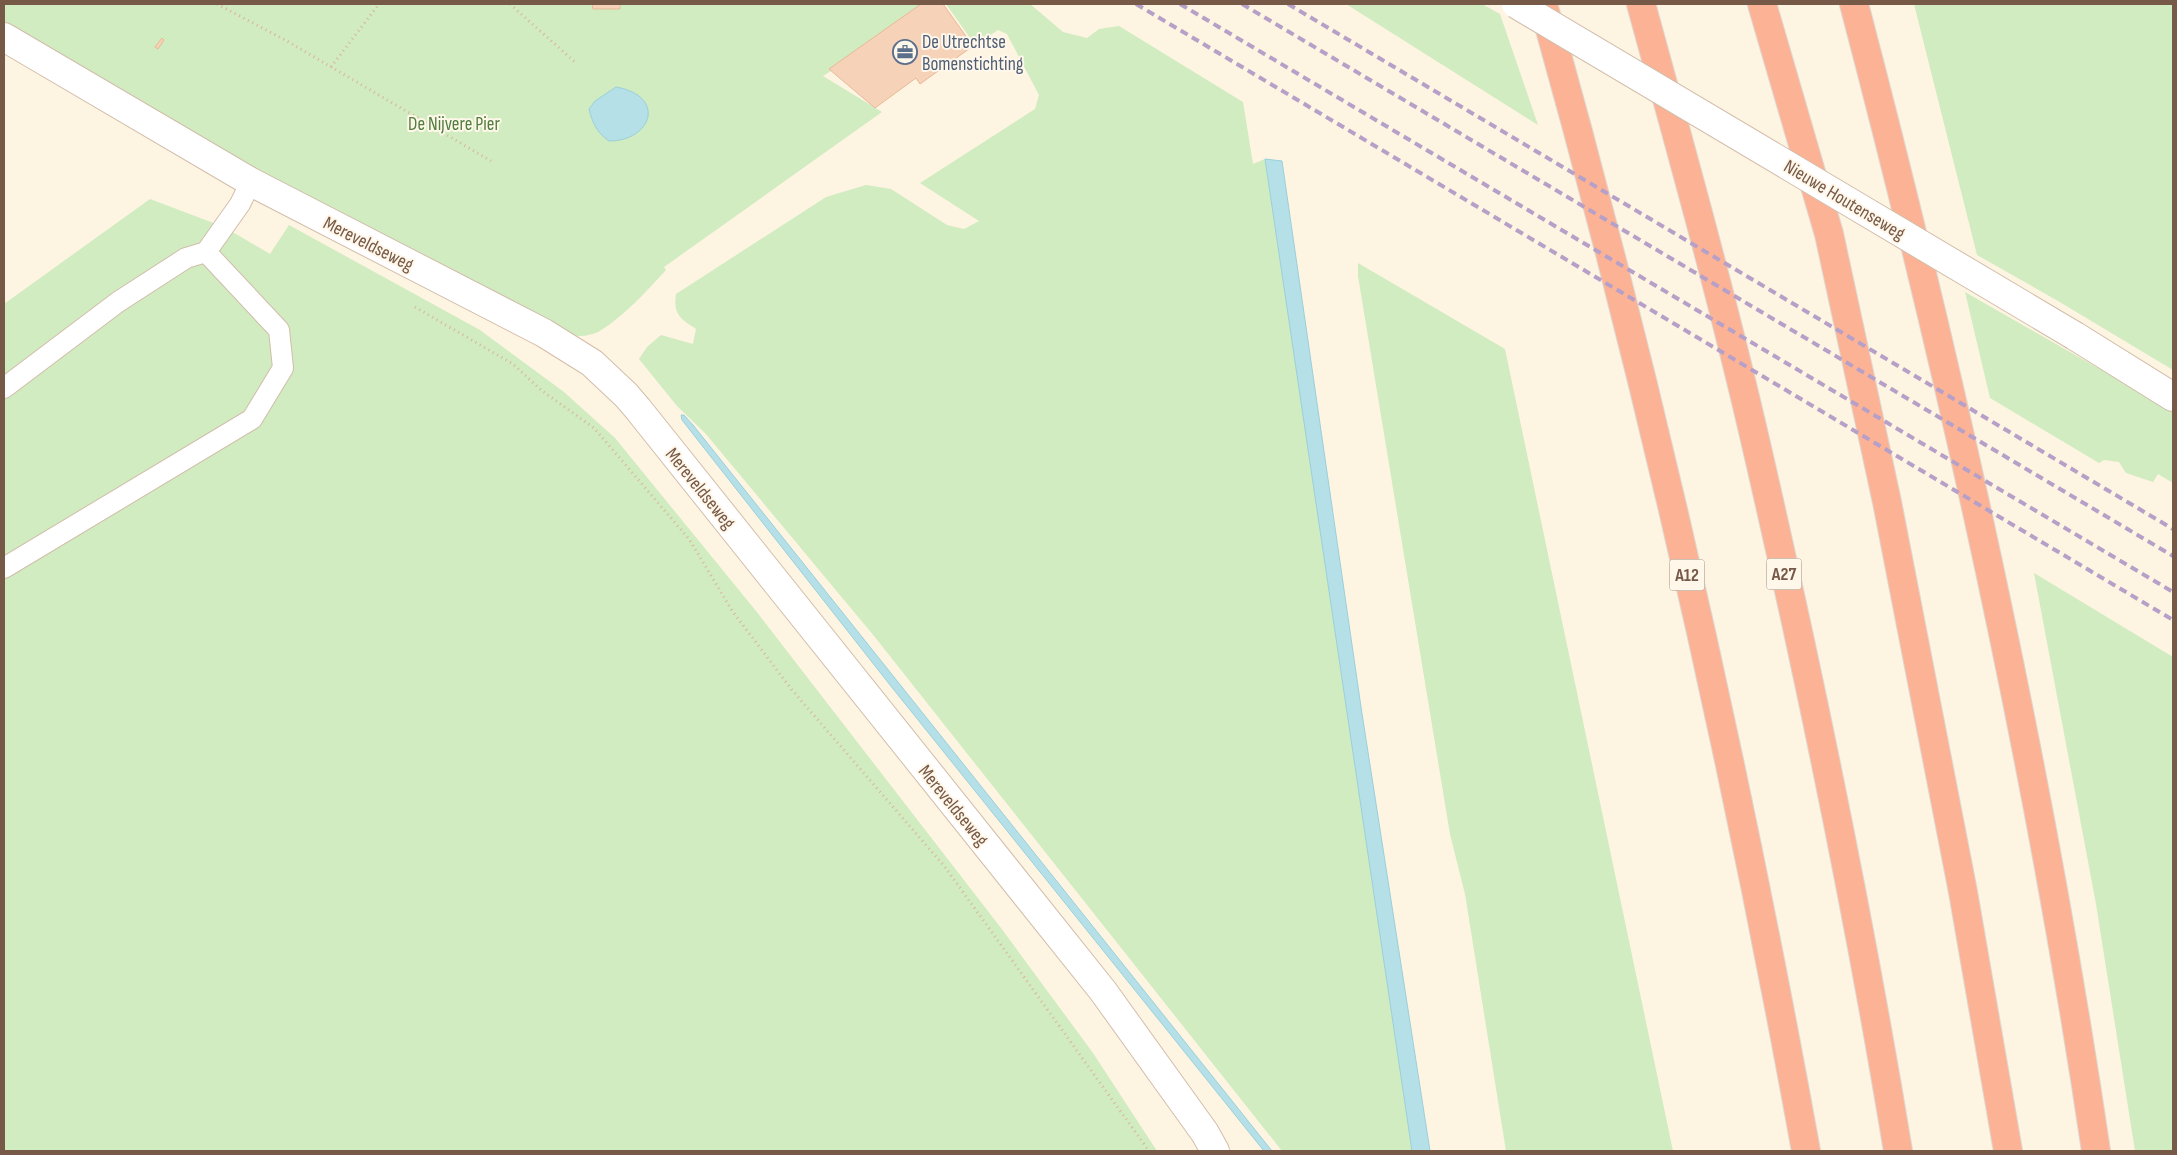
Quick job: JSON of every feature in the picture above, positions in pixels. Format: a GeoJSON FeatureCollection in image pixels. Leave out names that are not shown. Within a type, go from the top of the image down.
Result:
{"type":"FeatureCollection","features":[{"type":"Feature","properties":{"kind":"highway","name":"A12"},"geometry":{"type":"LineString","coordinates":[[1543,4],[1580,135],[1642,380],[1727,749],[1806,1151]]}},
{"type":"Feature","properties":{"kind":"highway","name":"A27"},"geometry":{"type":"LineString","coordinates":[[1641,4],[1692,192],[1755,443],[1817,725],[1881,1052],[1898,1151]]}},
{"type":"Feature","properties":{"kind":"highway"},"geometry":{"type":"LineString","coordinates":[[1762,4],[1829,234],[1885,493],[1963,892],[2008,1151]]}},
{"type":"Feature","properties":{"kind":"highway"},"geometry":{"type":"LineString","coordinates":[[1854,4],[1900,183],[1987,564],[2040,820],[2096,1151]]}},
{"type":"Feature","properties":{"kind":"street","name":"Nieuwe Houtenseweg"},"geometry":{"type":"LineString","coordinates":[[1516,4],[2075,336],[2173,397]]}},
{"type":"Feature","properties":{"kind":"street","name":"Mereveldseweg"},"geometry":{"type":"LineString","coordinates":[[4,36],[251,182],[544,333],[592,363],[626,395],[1103,991],[1205,1133],[1215,1151]]}},
{"type":"Feature","properties":{"kind":"lane"},"geometry":{"type":"LineString","coordinates":[[4,388],[118,302],[186,258],[206,252],[240,204],[251,182]]}},
{"type":"Feature","properties":{"kind":"lane"},"geometry":{"type":"LineString","coordinates":[[4,568],[252,419],[284,368],[279,330],[206,252]]}},
{"type":"Feature","properties":{"kind":"path"},"geometry":{"type":"LineString","coordinates":[[217,4],[331,67],[491,162]]}},
{"type":"Feature","properties":{"kind":"path"},"geometry":{"type":"LineString","coordinates":[[331,67],[379,4]]}},
{"type":"Feature","properties":{"kind":"path"},"geometry":{"type":"LineString","coordinates":[[510,4],[576,63]]}},
{"type":"Feature","properties":{"kind":"path"},"geometry":{"type":"LineString","coordinates":[[411,304],[514,364],[541,390],[594,428],[688,539],[733,612],[792,690],[945,867],[1149,1151]]}},
{"type":"Feature","properties":{"kind":"green space","name":"De Nijvere Pier"},"geometry":{"type":"Polygon","coordinates":[[[4,4],[935,4],[823,76],[882,112],[664,267],[666,270],[651,287],[607,326],[592,334],[571,337],[221,152],[4,27],[4,4]]]}},
{"type":"Feature","properties":{"kind":"green space"},"geometry":{"type":"Polygon","coordinates":[[[946,4],[1030,4],[1063,32],[1087,38],[1099,29],[1119,26],[1243,102],[1253,164],[1265,159],[1420,1151],[1282,1151],[874,636],[705,433],[677,406],[639,359],[647,347],[661,335],[693,344],[696,329],[679,315],[675,301],[676,294],[826,197],[866,185],[891,189],[947,225],[964,229],[979,221],[920,183],[1035,109],[1039,95],[1007,34],[998,30],[975,45],[946,4]]]}},
{"type":"Feature","properties":{"kind":"green space"},"geometry":{"type":"Polygon","coordinates":[[[1346,4],[1482,4],[1500,14],[1538,125],[1346,4]]]}},
{"type":"Feature","properties":{"kind":"green space"},"geometry":{"type":"Polygon","coordinates":[[[1914,4],[2173,4],[2173,370],[1977,255],[1914,4]]]}},
{"type":"Feature","properties":{"kind":"green space"},"geometry":{"type":"Polygon","coordinates":[[[150,199],[224,227],[270,254],[289,225],[480,330],[564,392],[615,438],[756,611],[1001,928],[1093,1053],[1157,1151],[4,1151],[4,304],[150,199]]]}},
{"type":"Feature","properties":{"kind":"green space"},"geometry":{"type":"Polygon","coordinates":[[[1358,263],[1505,349],[1673,1151],[1506,1151],[1465,894],[1450,834],[1358,276],[1358,263]]]}},
{"type":"Feature","properties":{"kind":"green space"},"geometry":{"type":"Polygon","coordinates":[[[1965,292],[2173,411],[2173,483],[2158,474],[2153,482],[2126,473],[2119,462],[2104,460],[2099,463],[1990,398],[1965,292]]]}},
{"type":"Feature","properties":{"kind":"green space"},"geometry":{"type":"Polygon","coordinates":[[[2034,573],[2173,657],[2173,1151],[2135,1151],[2096,904],[2034,573]]]}},
{"type":"Feature","properties":{"kind":"water"},"geometry":{"type":"Polygon","coordinates":[[[616,87],[632,92],[642,99],[648,108],[648,117],[644,126],[635,134],[624,139],[609,141],[596,127],[589,109],[595,101],[616,87]]]}},
{"type":"Feature","properties":{"kind":"water"},"geometry":{"type":"Polygon","coordinates":[[[1265,159],[1282,161],[1361,707],[1430,1151],[1412,1151],[1265,159]]]}},
{"type":"Feature","properties":{"kind":"water"},"geometry":{"type":"Polygon","coordinates":[[[681,415],[684,415],[693,425],[1272,1151],[1264,1151],[890,685],[682,420],[681,415]]]}},
{"type":"Feature","properties":{"kind":"building"},"geometry":{"type":"Polygon","coordinates":[[[592,4],[620,4],[620,9],[593,9],[592,4]]]}},
{"type":"Feature","properties":{"kind":"building"},"geometry":{"type":"Polygon","coordinates":[[[921,4],[943,4],[973,46],[920,84],[916,78],[875,108],[829,69],[921,4]]]}},
{"type":"Feature","properties":{"kind":"building"},"geometry":{"type":"Polygon","coordinates":[[[162,38],[164,40],[158,49],[155,47],[162,38]]]}},
{"type":"Feature","properties":{"kind":"railway"},"geometry":{"type":"LineString","coordinates":[[1136,4],[2173,620]]}},
{"type":"Feature","properties":{"kind":"railway"},"geometry":{"type":"LineString","coordinates":[[1180,4],[2173,592]]}},
{"type":"Feature","properties":{"kind":"railway"},"geometry":{"type":"LineString","coordinates":[[1242,4],[2173,556]]}},
{"type":"Feature","properties":{"kind":"railway"},"geometry":{"type":"LineString","coordinates":[[1288,4],[2173,529]]}},
{"type":"Feature","properties":{"kind":"place","name":"De Utrechtse Bomenstichting"},"geometry":{"type":"Point","coordinates":[905,52]}}]}
